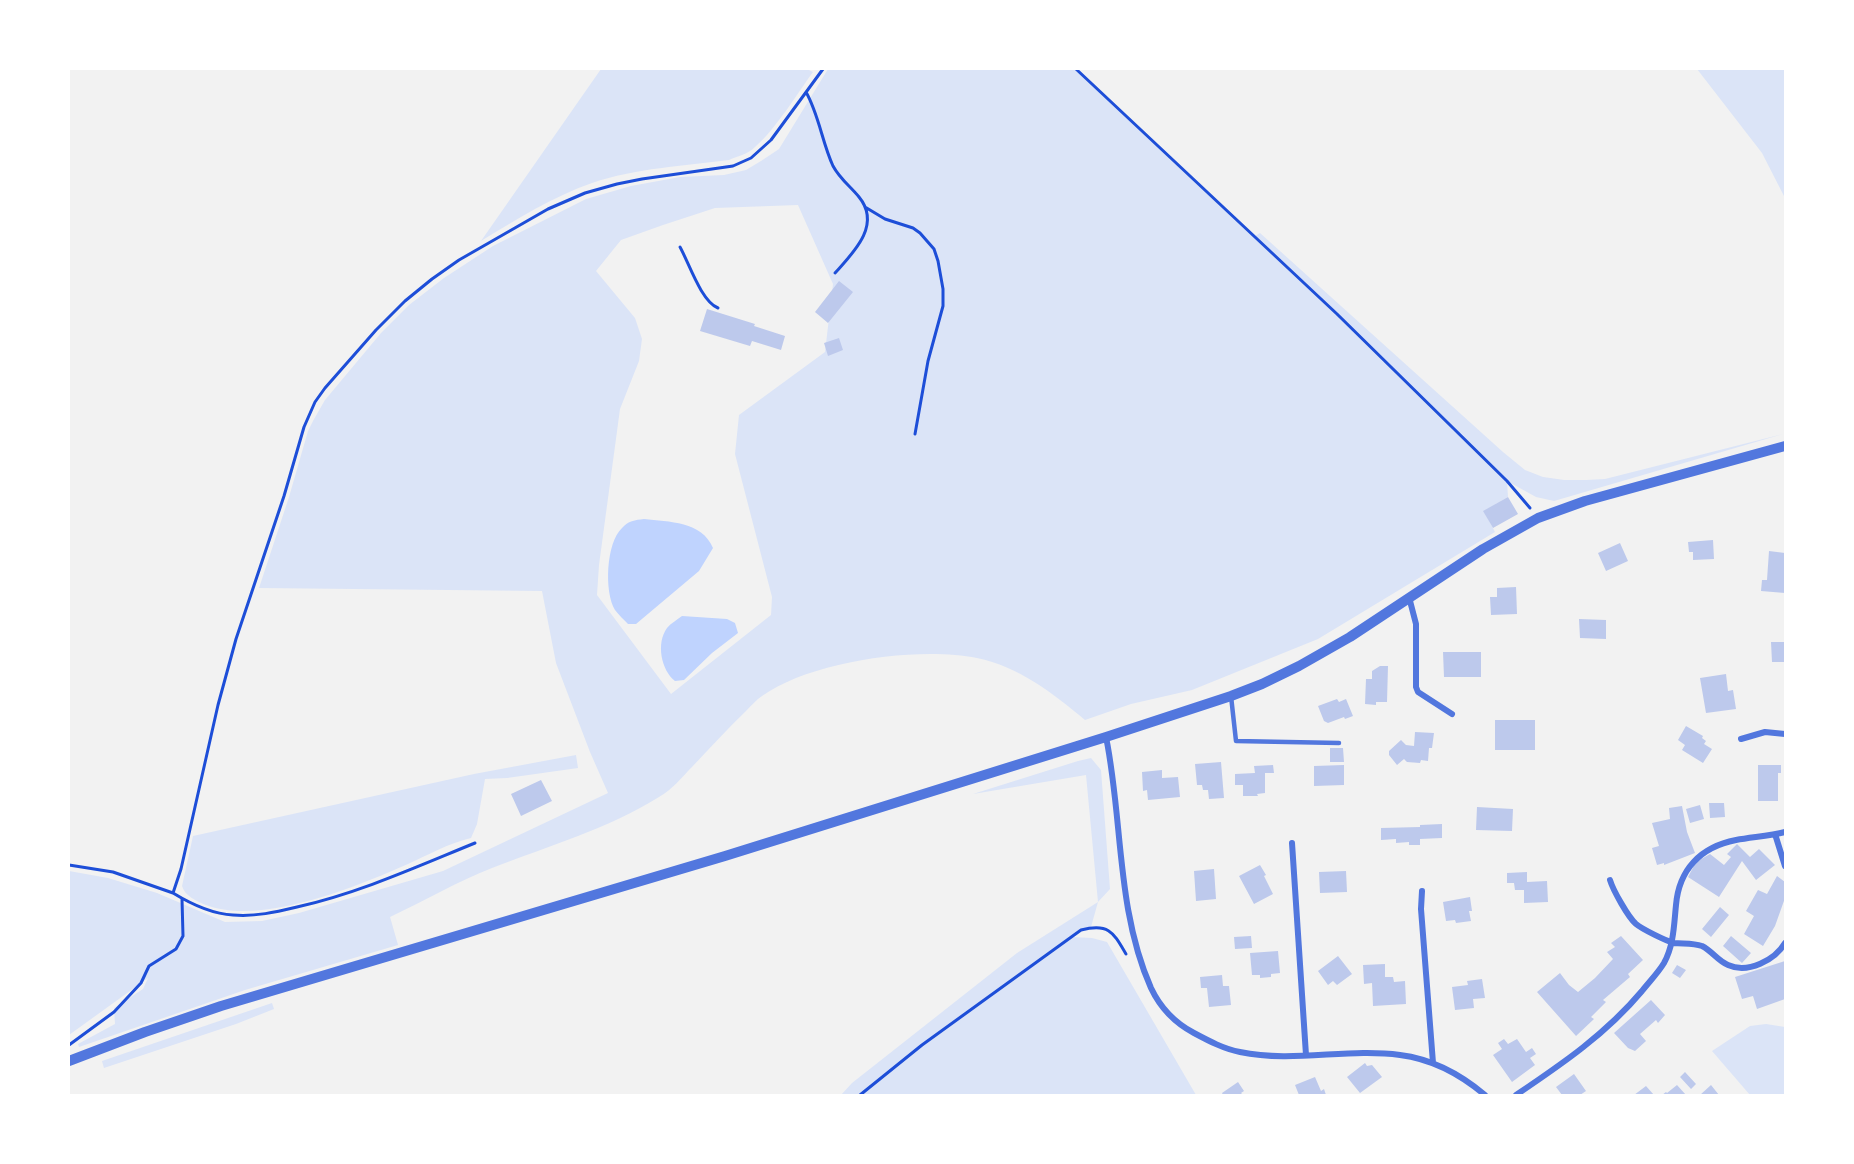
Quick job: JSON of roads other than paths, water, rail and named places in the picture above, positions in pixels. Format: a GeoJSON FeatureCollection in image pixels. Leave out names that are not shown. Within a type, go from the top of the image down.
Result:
{"type":"FeatureCollection","features":[{"type":"Feature","properties":{"kind":"street"},"geometry":{"type":"LineString","coordinates":[[69,1061],[241,1000],[725,856],[1231,696],[1299,666],[1350,637],[1483,549],[1538,518],[1585,501],[1785,446]]}},
{"type":"Feature","properties":{"kind":"street"},"geometry":{"type":"LineString","coordinates":[[1409,597],[1416,624],[1416,687],[1418,692],[1452,714]]}},
{"type":"Feature","properties":{"kind":"street"},"geometry":{"type":"LineString","coordinates":[[1741,739],[1765,732],[1785,734]]}},
{"type":"Feature","properties":{"kind":"street"},"geometry":{"type":"LineString","coordinates":[[1106,737],[1129,916],[1146,975],[1162,1007],[1181,1024],[1201,1037],[1239,1052],[1273,1055],[1390,1054],[1411,1056],[1450,1070],[1485,1095]]}},
{"type":"Feature","properties":{"kind":"street"},"geometry":{"type":"LineString","coordinates":[[1515,1095],[1573,1056],[1605,1031],[1662,966],[1672,942],[1677,893],[1687,868],[1702,855],[1719,845],[1737,839],[1785,832]]}},
{"type":"Feature","properties":{"kind":"street"},"geometry":{"type":"LineString","coordinates":[[1775,834],[1785,866]]}},
{"type":"Feature","properties":{"kind":"street"},"geometry":{"type":"LineString","coordinates":[[1292,843],[1305,1055]]}},
{"type":"Feature","properties":{"kind":"street"},"geometry":{"type":"LineString","coordinates":[[1610,880],[1613,889],[1636,924],[1672,942],[1700,946],[1727,965],[1742,968],[1754,966],[1767,961],[1785,943]]}},
{"type":"Feature","properties":{"kind":"street"},"geometry":{"type":"LineString","coordinates":[[1422,891],[1421,909],[1433,1063]]}},
{"type":"Feature","properties":{"kind":"lane"},"geometry":{"type":"LineString","coordinates":[[1231,696],[1236,741],[1340,743]]}},
{"type":"Feature","properties":{"kind":"water"},"geometry":{"type":"Polygon","coordinates":[[[644,519],[684,524],[701,532],[713,548],[699,571],[636,624],[628,624],[611,602],[608,568],[613,545],[622,528],[632,521],[644,519]]]}},
{"type":"Feature","properties":{"kind":"water"},"geometry":{"type":"Polygon","coordinates":[[[682,616],[727,619],[735,623],[738,633],[712,653],[684,680],[675,681],[663,663],[661,648],[667,628],[682,616]]]}}]}
